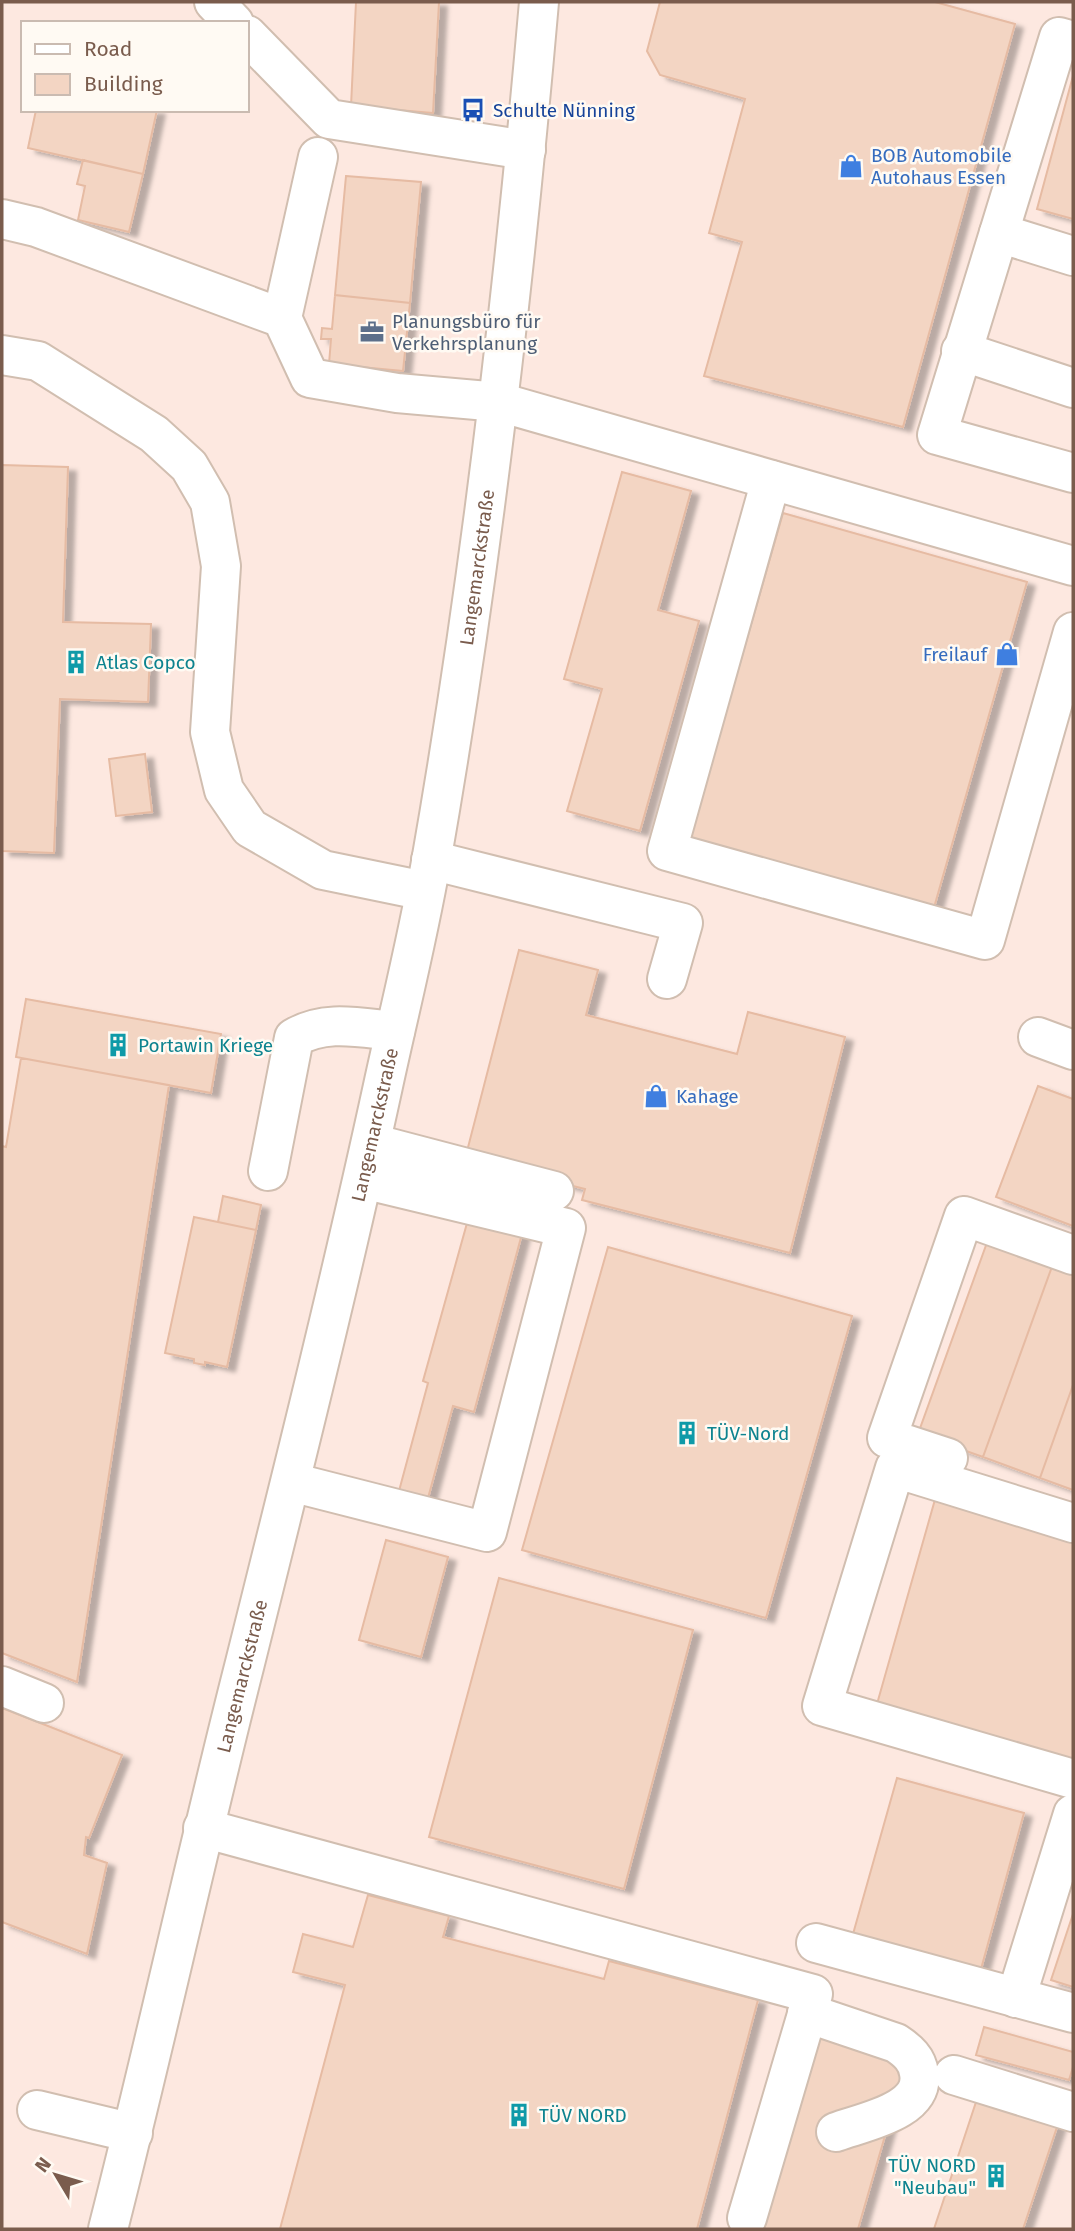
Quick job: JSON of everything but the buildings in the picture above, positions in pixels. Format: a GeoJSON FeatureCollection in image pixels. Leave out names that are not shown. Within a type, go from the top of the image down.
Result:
{"type":"FeatureCollection","features":[{"type":"Feature","properties":{"kind":"street"},"geometry":{"type":"LineString","coordinates":[[214,2],[232,21]]}},
{"type":"Feature","properties":{"kind":"street","name":"Langemarckstraße"},"geometry":{"type":"LineString","coordinates":[[108,2229],[367,1161],[428,875],[488,494],[526,150],[538,2]]}},
{"type":"Feature","properties":{"kind":"street"},"geometry":{"type":"LineString","coordinates":[[248,36],[329,119],[526,150]]}},
{"type":"Feature","properties":{"kind":"street"},"geometry":{"type":"LineString","coordinates":[[1073,41],[1059,37],[937,435],[1073,473]]}},
{"type":"Feature","properties":{"kind":"street"},"geometry":{"type":"LineString","coordinates":[[318,157],[282,318],[310,378],[397,393],[499,402],[1073,566]]}},
{"type":"Feature","properties":{"kind":"street"},"geometry":{"type":"LineString","coordinates":[[2,219],[36,227],[282,318]]}},
{"type":"Feature","properties":{"kind":"street"},"geometry":{"type":"LineString","coordinates":[[999,233],[1073,256]]}},
{"type":"Feature","properties":{"kind":"street"},"geometry":{"type":"LineString","coordinates":[[961,351],[1073,388]]}},
{"type":"Feature","properties":{"kind":"street"},"geometry":{"type":"LineString","coordinates":[[2,355],[38,361],[153,434],[189,466],[210,502],[220,566],[210,732],[224,790],[250,828],[323,870],[428,875],[683,923],[667,979]]}},
{"type":"Feature","properties":{"kind":"street"},"geometry":{"type":"LineString","coordinates":[[771,480],[667,851],[985,940],[1073,632]]}},
{"type":"Feature","properties":{"kind":"street"},"geometry":{"type":"LineString","coordinates":[[268,1171],[294,1038],[306,1031],[333,1025],[395,1031]]}},
{"type":"Feature","properties":{"kind":"street"},"geometry":{"type":"LineString","coordinates":[[1038,1037],[1073,1050]]}},
{"type":"Feature","properties":{"kind":"street"},"geometry":{"type":"LineString","coordinates":[[367,1161],[554,1191]]}},
{"type":"Feature","properties":{"kind":"street"},"geometry":{"type":"LineString","coordinates":[[290,1482],[486,1532],[566,1228],[367,1161]]}},
{"type":"Feature","properties":{"kind":"street"},"geometry":{"type":"LineString","coordinates":[[1073,1255],[964,1216],[887,1438],[1073,1499]]}},
{"type":"Feature","properties":{"kind":"street"},"geometry":{"type":"LineString","coordinates":[[1073,1523],[895,1468],[822,1706],[1073,1780]]}},
{"type":"Feature","properties":{"kind":"street"},"geometry":{"type":"LineString","coordinates":[[2,1686],[44,1703]]}},
{"type":"Feature","properties":{"kind":"street"},"geometry":{"type":"LineString","coordinates":[[1016,1998],[1073,1814]]}},
{"type":"Feature","properties":{"kind":"street"},"geometry":{"type":"LineString","coordinates":[[204,1828],[813,1994],[820,2018],[747,2218]]}},
{"type":"Feature","properties":{"kind":"street"},"geometry":{"type":"LineString","coordinates":[[816,1943],[1073,2013]]}},
{"type":"Feature","properties":{"kind":"street"},"geometry":{"type":"LineString","coordinates":[[820,2018],[896,2043],[907,2050],[915,2060],[920,2082],[911,2101],[892,2112],[836,2132]]}},
{"type":"Feature","properties":{"kind":"street"},"geometry":{"type":"LineString","coordinates":[[954,2074],[1073,2112]]}},
{"type":"Feature","properties":{"kind":"street"},"geometry":{"type":"LineString","coordinates":[[37,2110],[133,2133]]}},
{"type":"Feature","properties":{"kind":"shaded area"},"geometry":{"type":"Polygon","coordinates":[[[2,2],[1073,2],[1073,2229],[2,2229],[2,2]]]}},
{"type":"Feature","properties":{"kind":"place","name":"Schulte Nünning"},"geometry":{"type":"Point","coordinates":[473,110]}},
{"type":"Feature","properties":{"kind":"place","name":"BOB Automobile Autohaus Essen"},"geometry":{"type":"Point","coordinates":[851,166]}},
{"type":"Feature","properties":{"kind":"place","name":"Planungsbüro für Verkehrsplanung"},"geometry":{"type":"Point","coordinates":[372,332]}},
{"type":"Feature","properties":{"kind":"place","name":"Freilauf"},"geometry":{"type":"Point","coordinates":[1007,654]}},
{"type":"Feature","properties":{"kind":"place","name":"Atlas Copco"},"geometry":{"type":"Point","coordinates":[76,662]}},
{"type":"Feature","properties":{"kind":"place","name":"Portawin Kriege"},"geometry":{"type":"Point","coordinates":[118,1045]}},
{"type":"Feature","properties":{"kind":"place","name":"Kahage"},"geometry":{"type":"Point","coordinates":[656,1096]}},
{"type":"Feature","properties":{"kind":"place","name":"TÜV-Nord"},"geometry":{"type":"Point","coordinates":[687,1433]}},
{"type":"Feature","properties":{"kind":"place","name":"TÜV NORD"},"geometry":{"type":"Point","coordinates":[519,2115]}},
{"type":"Feature","properties":{"kind":"place","name":"TÜV NORD \"Neubau\""},"geometry":{"type":"Point","coordinates":[996,2176]}}]}
